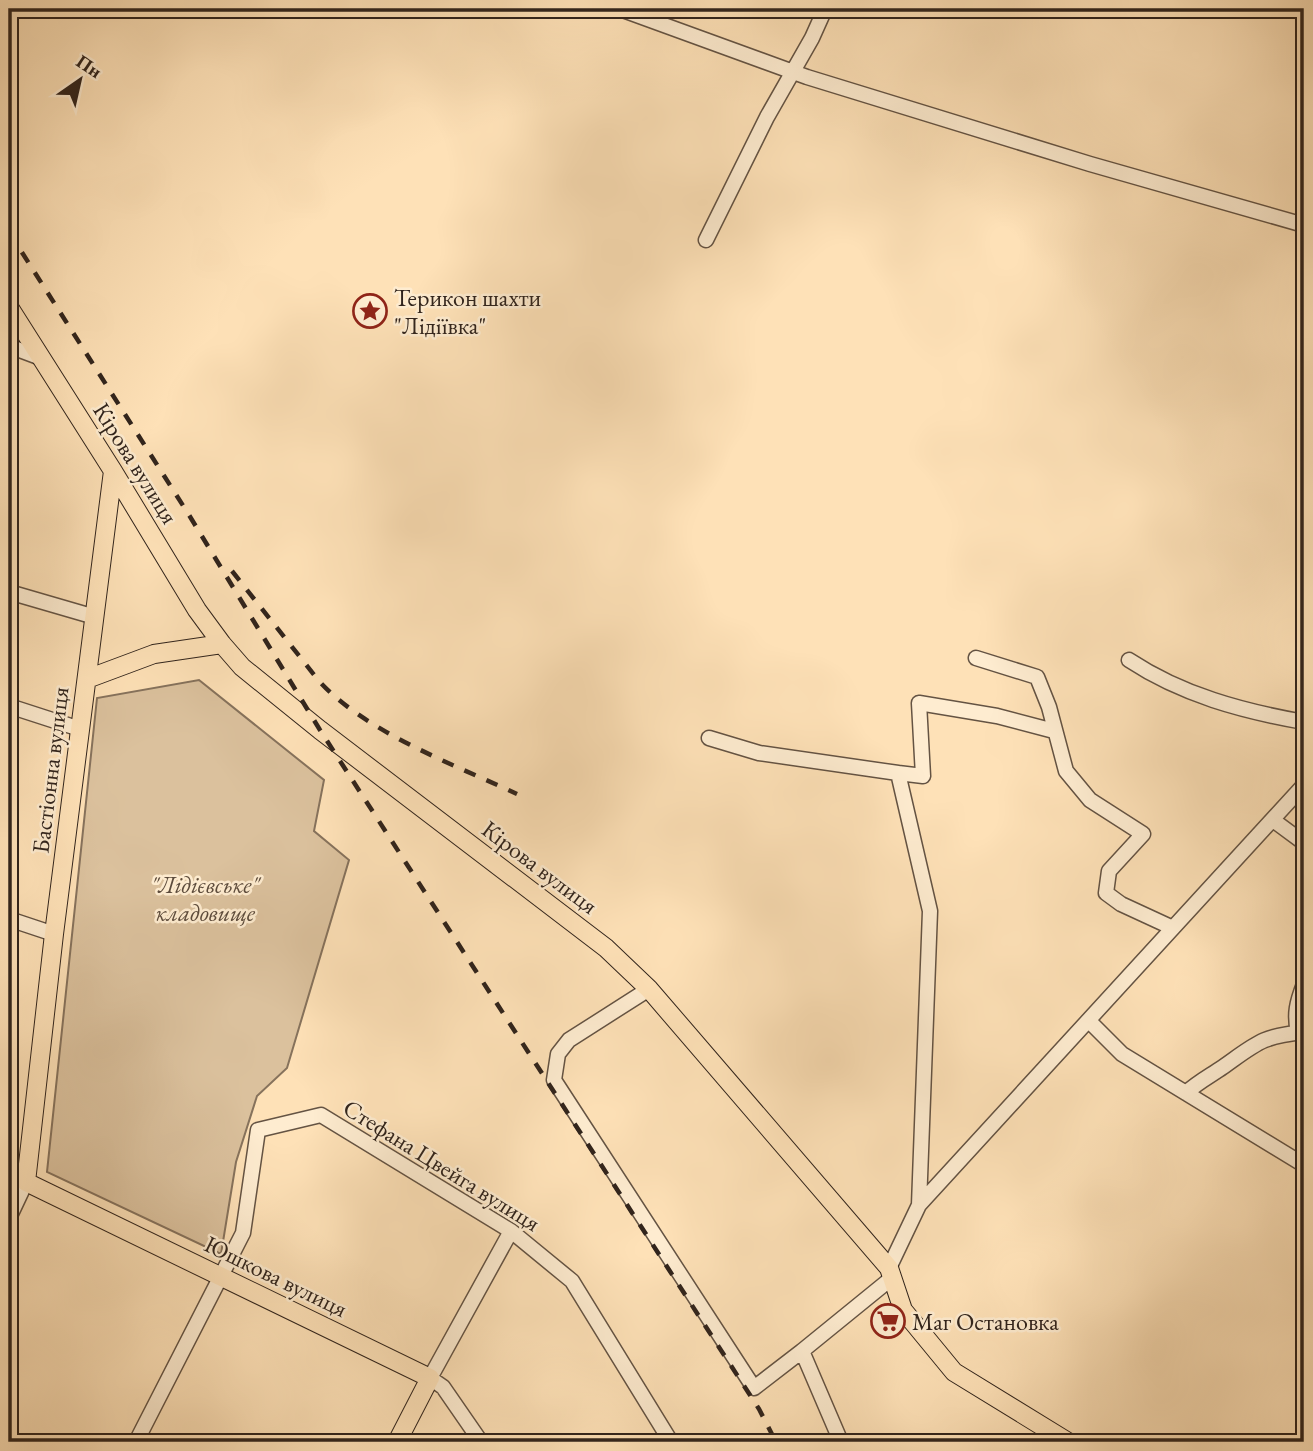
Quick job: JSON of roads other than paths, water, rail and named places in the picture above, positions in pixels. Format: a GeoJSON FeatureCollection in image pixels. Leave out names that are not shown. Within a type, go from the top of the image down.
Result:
{"type":"FeatureCollection","features":[{"type":"Feature","properties":{"kind":"main road","name":"Кірова вулиця"},"geometry":{"type":"LineString","coordinates":[[9,307],[197,610],[242,667],[320,730],[606,948],[649,989],[891,1273],[903,1310],[954,1372],[1068,1442]]}},
{"type":"Feature","properties":{"kind":"main road","name":"Бастіонна вулиця"},"geometry":{"type":"LineString","coordinates":[[26,1182],[54,933],[113,471]]}},
{"type":"Feature","properties":{"kind":"main road"},"geometry":{"type":"LineString","coordinates":[[87,679],[154,654],[222,645]]}},
{"type":"Feature","properties":{"kind":"main road","name":"Юшкова вулиця"},"geometry":{"type":"LineString","coordinates":[[26,1182],[430,1378]]}},
{"type":"Feature","properties":{"kind":"main road"},"geometry":{"type":"LineString","coordinates":[[397,1442],[430,1378]]}},
{"type":"Feature","properties":{"kind":"street"},"geometry":{"type":"LineString","coordinates":[[620,9],[807,77],[1090,164],[1304,225]]}},
{"type":"Feature","properties":{"kind":"street"},"geometry":{"type":"LineString","coordinates":[[706,240],[767,117],[812,38],[825,9]]}},
{"type":"Feature","properties":{"kind":"street"},"geometry":{"type":"LineString","coordinates":[[9,346],[41,358]]}},
{"type":"Feature","properties":{"kind":"street"},"geometry":{"type":"LineString","coordinates":[[9,592],[96,617]]}},
{"type":"Feature","properties":{"kind":"street"},"geometry":{"type":"LineString","coordinates":[[976,658],[1037,677],[1049,707],[1066,771],[1090,800],[1143,834],[1109,871],[1106,893],[1121,904],[1173,928]]}},
{"type":"Feature","properties":{"kind":"street"},"geometry":{"type":"LineString","coordinates":[[1129,660],[1157,679],[1198,695],[1254,713],[1304,722]]}},
{"type":"Feature","properties":{"kind":"street"},"geometry":{"type":"LineString","coordinates":[[709,738],[760,753],[923,776],[919,703],[997,716],[1054,731]]}},
{"type":"Feature","properties":{"kind":"street"},"geometry":{"type":"LineString","coordinates":[[9,706],[79,729]]}},
{"type":"Feature","properties":{"kind":"street"},"geometry":{"type":"LineString","coordinates":[[649,989],[569,1040],[558,1055],[554,1080],[754,1388],[802,1351],[891,1273],[919,1205],[930,911],[898,773]]}},
{"type":"Feature","properties":{"kind":"street"},"geometry":{"type":"LineString","coordinates":[[919,1205],[1304,785]]}},
{"type":"Feature","properties":{"kind":"street"},"geometry":{"type":"LineString","coordinates":[[1273,820],[1304,841]]}},
{"type":"Feature","properties":{"kind":"street"},"geometry":{"type":"LineString","coordinates":[[9,919],[54,933]]}},
{"type":"Feature","properties":{"kind":"street"},"geometry":{"type":"LineString","coordinates":[[1186,1093],[1200,1080],[1223,1068],[1254,1043],[1278,1034],[1301,1032],[1294,1018],[1304,984]]}},
{"type":"Feature","properties":{"kind":"street"},"geometry":{"type":"LineString","coordinates":[[1089,1021],[1122,1054],[1304,1165]]}},
{"type":"Feature","properties":{"kind":"street","name":"Стефана Цвейга вулиця"},"geometry":{"type":"LineString","coordinates":[[220,1276],[243,1233],[258,1130],[321,1115],[511,1231],[572,1281],[671,1442]]}},
{"type":"Feature","properties":{"kind":"street"},"geometry":{"type":"LineString","coordinates":[[9,1174],[26,1182],[9,1218]]}},
{"type":"Feature","properties":{"kind":"street"},"geometry":{"type":"LineString","coordinates":[[430,1378],[511,1231]]}},
{"type":"Feature","properties":{"kind":"street"},"geometry":{"type":"LineString","coordinates":[[136,1442],[220,1276]]}},
{"type":"Feature","properties":{"kind":"street"},"geometry":{"type":"LineString","coordinates":[[802,1351],[841,1442]]}},
{"type":"Feature","properties":{"kind":"street","name":"Юшкова вулиця"},"geometry":{"type":"LineString","coordinates":[[430,1378],[443,1387],[481,1442]]}},
{"type":"Feature","properties":{"kind":"railway"},"geometry":{"type":"LineString","coordinates":[[9,232],[189,515],[320,730],[759,1409],[776,1442]]}},
{"type":"Feature","properties":{"kind":"railway"},"geometry":{"type":"LineString","coordinates":[[232,571],[319,681],[338,699],[386,732],[412,746],[517,794]]}},
{"type":"Feature","properties":{"kind":"place","name":"Терикон шахти \"Лідіївка\""},"geometry":{"type":"Point","coordinates":[370,311]}},
{"type":"Feature","properties":{"kind":"place","name":"Маг Остановка"},"geometry":{"type":"Point","coordinates":[888,1321]}},
{"type":"Feature","properties":{"kind":"park label","name":"\"Лідієвське\" кладовище"},"geometry":{"type":"Point","coordinates":[205,898]}}]}
